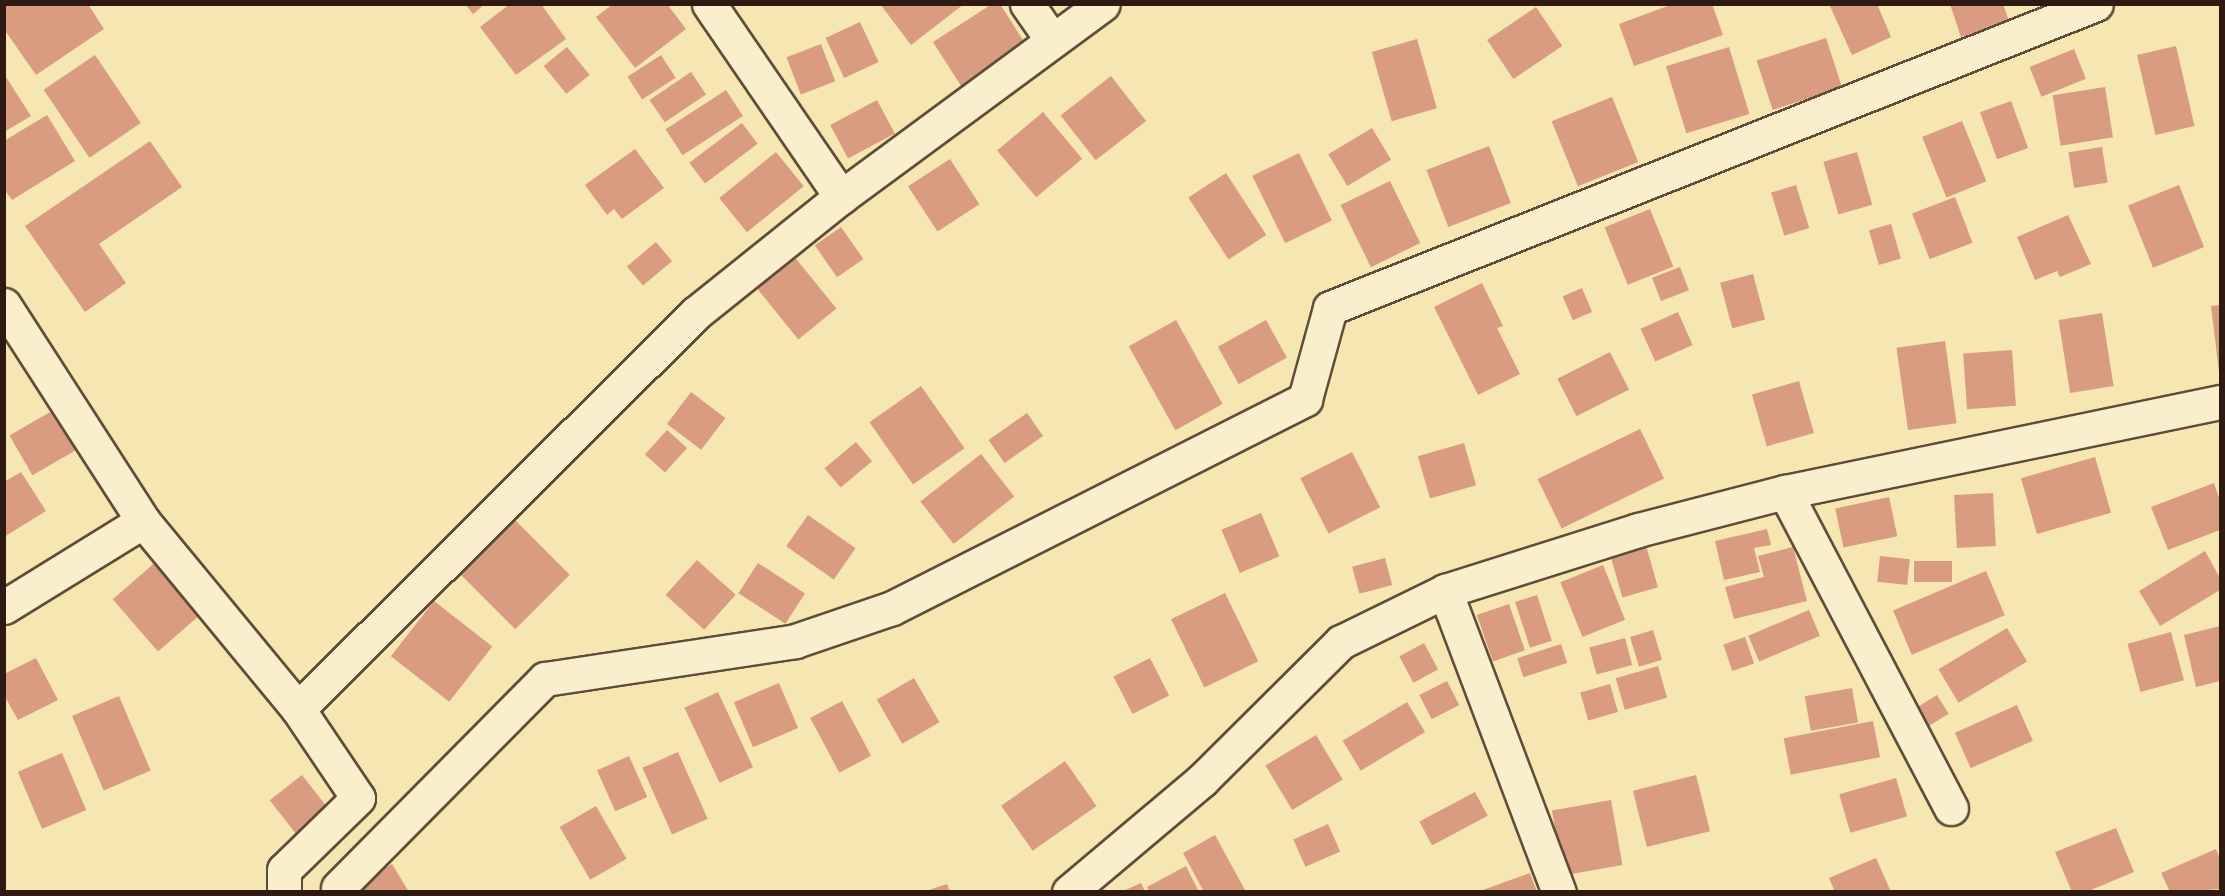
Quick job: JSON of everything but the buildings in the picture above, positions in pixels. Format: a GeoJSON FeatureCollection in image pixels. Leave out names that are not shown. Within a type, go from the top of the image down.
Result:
{"type":"FeatureCollection","features":[{"type":"Feature","properties":{"kind":"street"},"geometry":{"type":"LineString","coordinates":[[709,4],[841,197]]}},
{"type":"Feature","properties":{"kind":"street"},"geometry":{"type":"LineString","coordinates":[[1027,4],[1052,40]]}},
{"type":"Feature","properties":{"kind":"street"},"geometry":{"type":"LineString","coordinates":[[298,709],[696,313],[841,197],[1104,4]]}},
{"type":"Feature","properties":{"kind":"street"},"geometry":{"type":"LineString","coordinates":[[330,890],[545,679],[795,641],[892,608],[1305,399],[1330,308],[2096,4]]}},
{"type":"Feature","properties":{"kind":"street"},"geometry":{"type":"LineString","coordinates":[[4,305],[143,521],[298,709],[358,798],[284,870],[284,891]]}},
{"type":"Feature","properties":{"kind":"street"},"geometry":{"type":"LineString","coordinates":[[1069,891],[1202,780],[1341,642],[1445,591],[1638,531],[1785,492],[2220,402]]}},
{"type":"Feature","properties":{"kind":"street"},"geometry":{"type":"LineString","coordinates":[[1785,492],[1952,808]]}},
{"type":"Feature","properties":{"kind":"street"},"geometry":{"type":"LineString","coordinates":[[4,606],[143,521]]}},
{"type":"Feature","properties":{"kind":"street"},"geometry":{"type":"LineString","coordinates":[[1445,591],[1559,891]]}}]}
